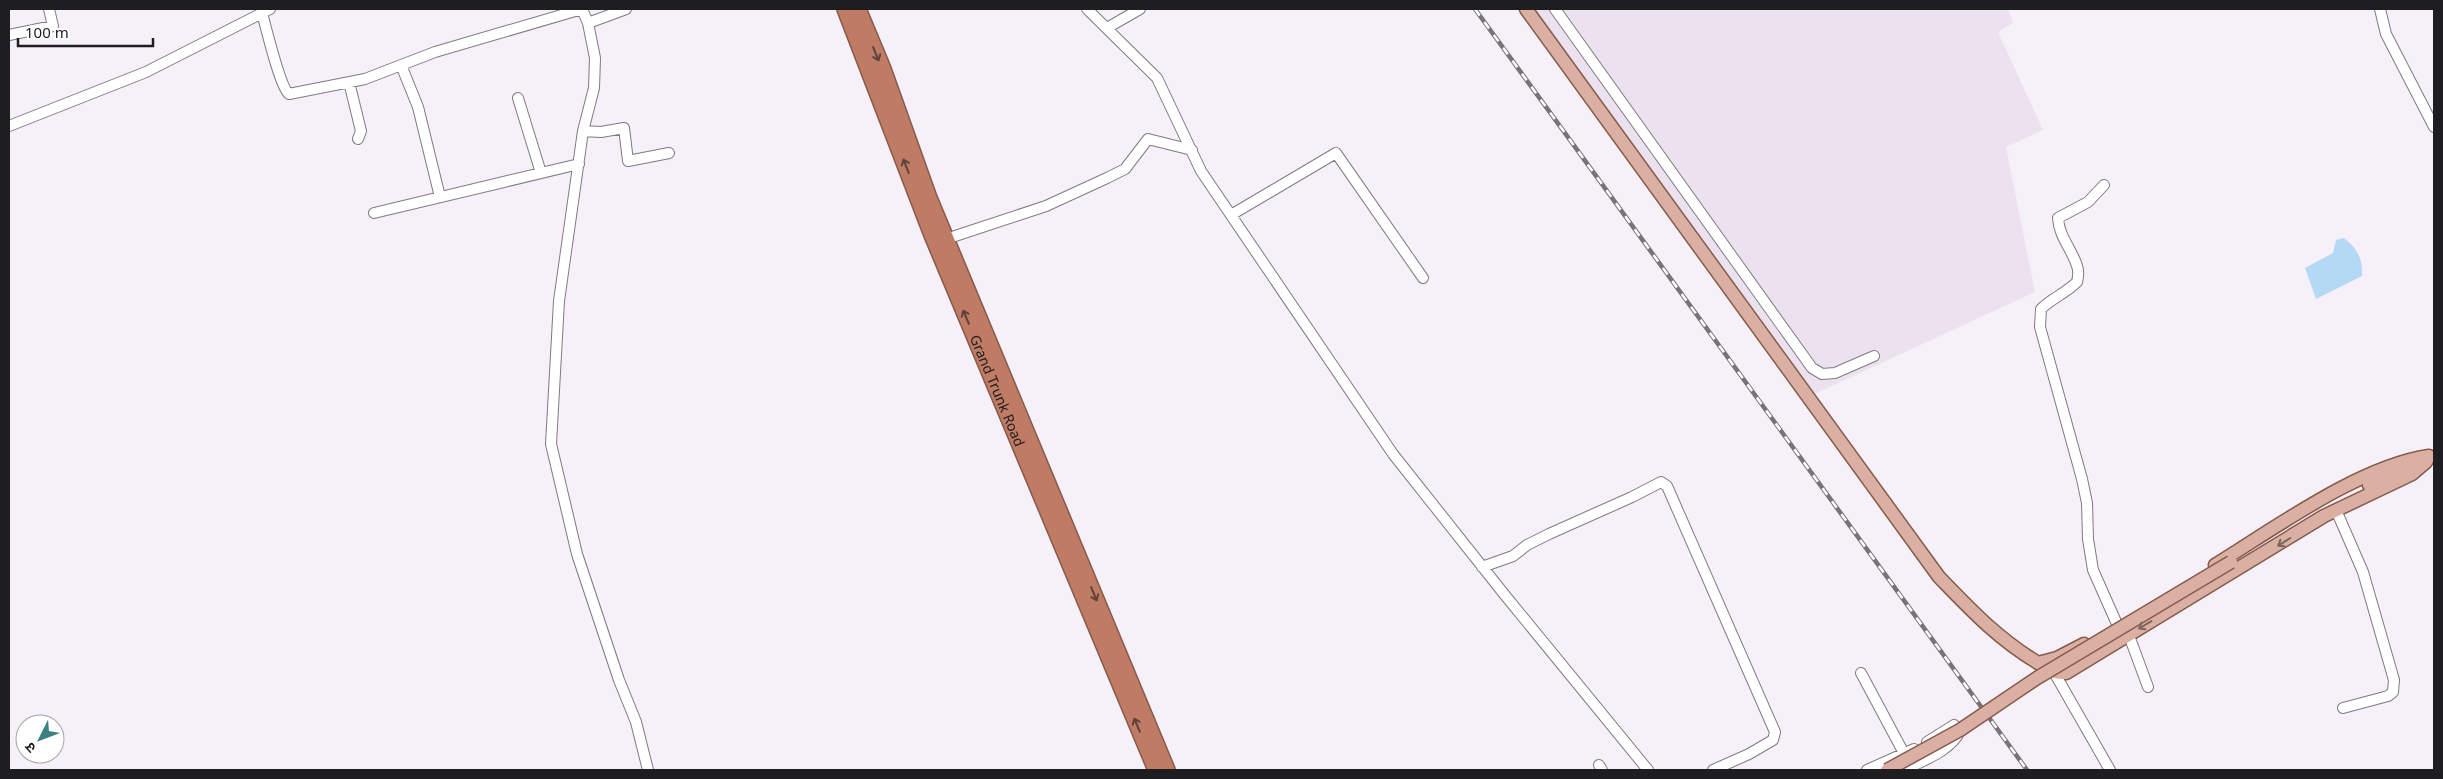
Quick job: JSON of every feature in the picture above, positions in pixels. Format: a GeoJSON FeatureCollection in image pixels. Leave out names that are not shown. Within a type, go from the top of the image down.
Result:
{"type":"FeatureCollection","features":[{"type":"Feature","properties":{"kind":"highway","name":"Grand Trunk Road"},"geometry":{"type":"LineString","coordinates":[[844,9],[932,235],[1156,770]]}},
{"type":"Feature","properties":{"kind":"highway","name":"Grand Trunk Road"},"geometry":{"type":"LineString","coordinates":[[858,9],[946,239],[1168,770]]}},
{"type":"Feature","properties":{"kind":"main road"},"geometry":{"type":"LineString","coordinates":[[1526,9],[1939,577],[1985,625],[2023,654],[2055,674],[2066,673],[2336,510],[2412,474],[2432,454]]}},
{"type":"Feature","properties":{"kind":"main road"},"geometry":{"type":"LineString","coordinates":[[2038,663],[2057,658],[2117,624],[2350,485],[2397,462],[2432,454]]}},
{"type":"Feature","properties":{"kind":"main road"},"geometry":{"type":"LineString","coordinates":[[1887,770],[1960,730],[2037,678],[2339,498],[2432,454]]}},
{"type":"Feature","properties":{"kind":"street"},"geometry":{"type":"LineString","coordinates":[[9,35],[53,26],[49,9]]}},
{"type":"Feature","properties":{"kind":"street"},"geometry":{"type":"LineString","coordinates":[[9,126],[146,72],[266,11],[286,92],[289,94],[365,79],[436,52],[582,9],[588,23],[595,58],[594,88],[583,131],[559,301],[551,444],[577,554],[619,680],[636,722],[648,770]]}},
{"type":"Feature","properties":{"kind":"street"},"geometry":{"type":"LineString","coordinates":[[588,23],[626,9]]}},
{"type":"Feature","properties":{"kind":"street"},"geometry":{"type":"LineString","coordinates":[[1087,9],[1157,78],[1201,171],[1393,454],[1482,567],[1648,770]]}},
{"type":"Feature","properties":{"kind":"street"},"geometry":{"type":"LineString","coordinates":[[1107,28],[1140,9]]}},
{"type":"Feature","properties":{"kind":"street"},"geometry":{"type":"LineString","coordinates":[[1555,9],[1812,368],[1822,374],[1835,373],[1874,356]]}},
{"type":"Feature","properties":{"kind":"street"},"geometry":{"type":"LineString","coordinates":[[2380,9],[2386,34],[2434,127]]}},
{"type":"Feature","properties":{"kind":"street"},"geometry":{"type":"LineString","coordinates":[[401,66],[418,107],[440,197]]}},
{"type":"Feature","properties":{"kind":"street"},"geometry":{"type":"LineString","coordinates":[[349,82],[362,131],[358,139]]}},
{"type":"Feature","properties":{"kind":"street"},"geometry":{"type":"LineString","coordinates":[[518,98],[541,173]]}},
{"type":"Feature","properties":{"kind":"street"},"geometry":{"type":"LineString","coordinates":[[583,131],[601,132],[624,128],[628,160],[669,153]]}},
{"type":"Feature","properties":{"kind":"street"},"geometry":{"type":"LineString","coordinates":[[946,239],[1046,206],[1107,178],[1125,168],[1148,140],[1192,150]]}},
{"type":"Feature","properties":{"kind":"street"},"geometry":{"type":"LineString","coordinates":[[1231,215],[1336,153],[1423,278]]}},
{"type":"Feature","properties":{"kind":"street"},"geometry":{"type":"LineString","coordinates":[[374,213],[579,164]]}},
{"type":"Feature","properties":{"kind":"street"},"geometry":{"type":"LineString","coordinates":[[2104,185],[2088,202],[2058,218],[2064,242],[2078,267],[2078,282],[2070,290],[2055,296],[2041,309],[2040,327],[2082,479],[2093,570],[2117,624],[2131,641],[2148,687]]}},
{"type":"Feature","properties":{"kind":"street"},"geometry":{"type":"LineString","coordinates":[[1482,567],[1512,556],[1527,545],[1549,534],[1661,482],[1667,486],[1774,732],[1773,740],[1749,754],[1713,770]]}},
{"type":"Feature","properties":{"kind":"street"},"geometry":{"type":"LineString","coordinates":[[2336,510],[2363,572],[2394,680],[2393,692],[2388,696],[2343,708]]}},
{"type":"Feature","properties":{"kind":"street"},"geometry":{"type":"LineString","coordinates":[[1861,673],[1904,754],[1913,768],[1950,744],[1959,735],[1960,731],[1954,725],[1904,754],[1868,770]]}},
{"type":"Feature","properties":{"kind":"street"},"geometry":{"type":"LineString","coordinates":[[2055,674],[2110,770]]}},
{"type":"Feature","properties":{"kind":"shaded area"},"geometry":{"type":"Polygon","coordinates":[[[1530,9],[2008,9],[2013,23],[1998,32],[2043,130],[2006,147],[2035,292],[1810,396],[1530,9]]]}},
{"type":"Feature","properties":{"kind":"water"},"geometry":{"type":"Polygon","coordinates":[[[2344,238],[2358,254],[2362,276],[2316,299],[2305,268],[2333,253],[2336,240],[2344,238]]]}},
{"type":"Feature","properties":{"kind":"railway"},"geometry":{"type":"LineString","coordinates":[[1475,9],[2027,770]]}}]}
